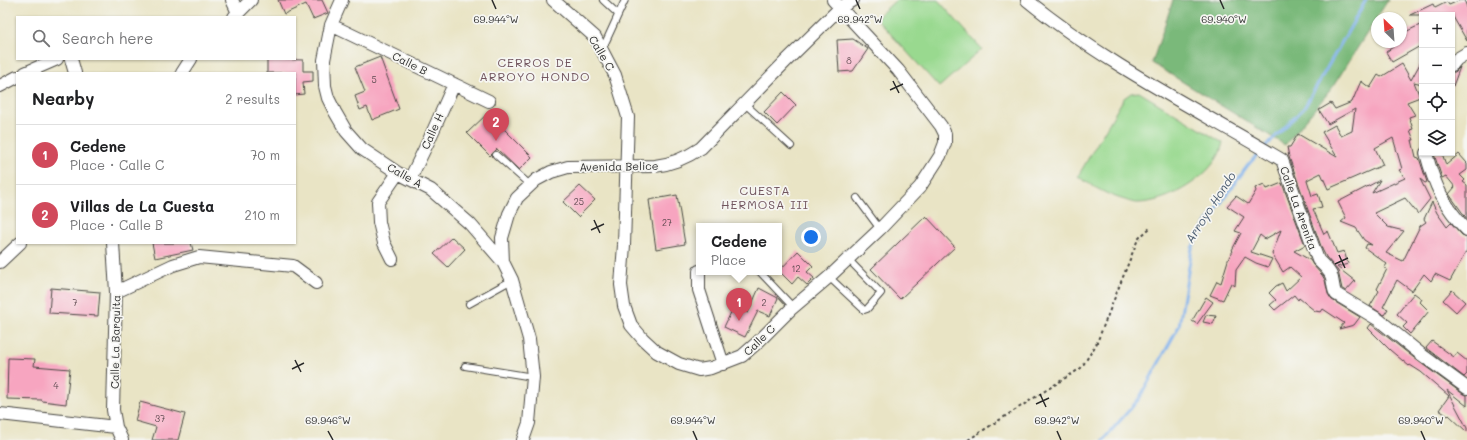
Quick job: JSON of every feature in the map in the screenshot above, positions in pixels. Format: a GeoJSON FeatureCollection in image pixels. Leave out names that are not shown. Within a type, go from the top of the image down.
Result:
{"type":"FeatureCollection","features":[{"type":"Feature","properties":{"kind":"street"},"geometry":{"type":"LineString","coordinates":[[232,0],[236,15]]}},
{"type":"Feature","properties":{"kind":"street"},"geometry":{"type":"LineString","coordinates":[[236,15],[251,0]]}},
{"type":"Feature","properties":{"kind":"street","name":"Calle A"},"geometry":{"type":"LineString","coordinates":[[342,0],[331,25],[324,60],[325,86],[328,98],[346,131],[362,149],[398,173],[431,190],[470,224],[503,262],[512,280],[529,339],[533,377]]}},
{"type":"Feature","properties":{"kind":"street","name":"Calle C"},"geometry":{"type":"LineString","coordinates":[[553,0],[595,37],[615,74],[628,117],[624,245],[621,285],[624,306],[631,325],[657,352],[679,364],[699,370],[711,368],[742,356],[793,307],[829,277],[880,229],[920,187],[940,156],[945,143],[945,134],[898,70],[836,4]]}},
{"type":"Feature","properties":{"kind":"street","name":"Avenida Belice"},"geometry":{"type":"LineString","coordinates":[[503,262],[502,238],[509,214],[517,198],[530,185],[551,172],[568,167],[655,166],[669,164],[686,158],[701,148],[745,104],[786,61],[836,4],[853,0]]}},
{"type":"Feature","properties":{"kind":"street","name":"Calle La Arenita"},"geometry":{"type":"LineString","coordinates":[[1027,0],[1056,24],[1142,79],[1282,160],[1318,260],[1332,276],[1333,289],[1336,294],[1379,320],[1410,346],[1467,388]]}},
{"type":"Feature","properties":{"kind":"street","name":"Calle B"},"geometry":{"type":"LineString","coordinates":[[331,25],[489,101]]}},
{"type":"Feature","properties":{"kind":"street"},"geometry":{"type":"LineString","coordinates":[[1455,61],[1467,54]]}},
{"type":"Feature","properties":{"kind":"street"},"geometry":{"type":"LineString","coordinates":[[27,72],[55,60]]}},
{"type":"Feature","properties":{"kind":"street"},"geometry":{"type":"LineString","coordinates":[[71,60],[75,72]]}},
{"type":"Feature","properties":{"kind":"street"},"geometry":{"type":"LineString","coordinates":[[183,72],[190,60]]}},
{"type":"Feature","properties":{"kind":"street"},"geometry":{"type":"LineString","coordinates":[[0,86],[16,78]]}},
{"type":"Feature","properties":{"kind":"street","name":"Calle H"},"geometry":{"type":"LineString","coordinates":[[410,178],[454,84]]}},
{"type":"Feature","properties":{"kind":"street"},"geometry":{"type":"LineString","coordinates":[[1427,156],[1432,177],[1443,200],[1454,217],[1467,230]]}},
{"type":"Feature","properties":{"kind":"street"},"geometry":{"type":"LineString","coordinates":[[392,259],[384,243],[379,222],[378,202],[398,173]]}},
{"type":"Feature","properties":{"kind":"street"},"geometry":{"type":"LineString","coordinates":[[0,262],[19,244]]}},
{"type":"Feature","properties":{"kind":"street","name":"Calle La Barquita"},"geometry":{"type":"LineString","coordinates":[[113,244],[116,292],[113,410],[116,427],[122,440]]}},
{"type":"Feature","properties":{"kind":"street"},"geometry":{"type":"LineString","coordinates":[[116,292],[173,265],[199,257],[293,266],[316,283]]}},
{"type":"Feature","properties":{"kind":"street"},"geometry":{"type":"LineString","coordinates":[[699,275],[699,290],[723,364]]}},
{"type":"Feature","properties":{"kind":"street"},"geometry":{"type":"LineString","coordinates":[[523,440],[529,423],[533,377]]}},
{"type":"Feature","properties":{"kind":"street"},"geometry":{"type":"LineString","coordinates":[[0,414],[116,427]]}},
{"type":"Feature","properties":{"kind":"lane"},"geometry":{"type":"LineString","coordinates":[[603,0],[618,14]]}},
{"type":"Feature","properties":{"kind":"lane"},"geometry":{"type":"LineString","coordinates":[[602,50],[625,0]]}},
{"type":"Feature","properties":{"kind":"lane"},"geometry":{"type":"LineString","coordinates":[[745,104],[791,146]]}},
{"type":"Feature","properties":{"kind":"lane"},"geometry":{"type":"LineString","coordinates":[[496,155],[530,185]]}},
{"type":"Feature","properties":{"kind":"lane"},"geometry":{"type":"LineString","coordinates":[[857,198],[880,229]]}},
{"type":"Feature","properties":{"kind":"lane"},"geometry":{"type":"LineString","coordinates":[[829,277],[864,310],[867,309],[881,293],[848,259]]}},
{"type":"Feature","properties":{"kind":"lane"},"geometry":{"type":"LineString","coordinates":[[763,275],[793,307]]}},
{"type":"Feature","properties":{"kind":"lane"},"geometry":{"type":"LineString","coordinates":[[469,304],[512,280]]}},
{"type":"Feature","properties":{"kind":"lane"},"geometry":{"type":"LineString","coordinates":[[465,366],[533,377]]}},
{"type":"Feature","properties":{"kind":"path"},"geometry":{"type":"LineString","coordinates":[[968,440],[1081,368],[1096,345],[1138,239],[1150,228]]}},
{"type":"Feature","properties":{"kind":"green space"},"geometry":{"type":"Polygon","coordinates":[[[896,0],[938,0],[982,49],[939,87],[876,18],[896,0]]]}},
{"type":"Feature","properties":{"kind":"green space"},"geometry":{"type":"Polygon","coordinates":[[[1173,0],[1388,0],[1380,12],[1371,12],[1371,27],[1332,88],[1285,145],[1152,63],[1173,0]]]}},
{"type":"Feature","properties":{"kind":"green space"},"geometry":{"type":"Polygon","coordinates":[[[1139,92],[1223,143],[1220,153],[1210,167],[1182,190],[1159,199],[1137,203],[1106,193],[1078,176],[1124,98],[1131,93],[1139,92]]]}},
{"type":"Feature","properties":{"kind":"building"},"geometry":{"type":"Polygon","coordinates":[[[278,0],[322,0],[328,13],[313,19],[306,4],[284,14],[278,0]]]}},
{"type":"Feature","properties":{"kind":"building"},"geometry":{"type":"Polygon","coordinates":[[[1464,0],[1467,7],[1467,41],[1455,20],[1455,12],[1419,12],[1419,15],[1410,15],[1433,4],[1435,8],[1447,2],[1449,5],[1464,0]]]}},
{"type":"Feature","properties":{"kind":"building"},"geometry":{"type":"Polygon","coordinates":[[[1419,25],[1419,47],[1392,62],[1386,52],[1392,48],[1407,48],[1407,31],[1419,25]]]}},
{"type":"Feature","properties":{"kind":"building"},"geometry":{"type":"Polygon","coordinates":[[[853,39],[868,49],[853,71],[839,72],[837,40],[853,39]]]}},
{"type":"Feature","properties":{"kind":"building"},"geometry":{"type":"Polygon","coordinates":[[[380,57],[399,109],[372,120],[367,107],[360,110],[355,96],[365,92],[355,67],[380,57]]]}},
{"type":"Feature","properties":{"kind":"building"},"geometry":{"type":"Polygon","coordinates":[[[267,60],[303,60],[303,71],[313,71],[313,81],[303,82],[304,94],[296,95],[296,72],[267,72],[267,60]]]}},
{"type":"Feature","properties":{"kind":"building"},"geometry":{"type":"Polygon","coordinates":[[[1402,64],[1411,80],[1419,65],[1419,83],[1414,82],[1419,97],[1407,102],[1415,115],[1409,117],[1413,129],[1410,130],[1414,140],[1412,140],[1416,157],[1419,158],[1427,182],[1425,183],[1420,179],[1430,199],[1418,214],[1405,198],[1374,213],[1388,227],[1404,231],[1386,253],[1403,261],[1420,226],[1426,222],[1424,219],[1432,202],[1437,213],[1447,227],[1451,223],[1462,235],[1467,237],[1467,250],[1450,281],[1435,274],[1431,281],[1424,274],[1412,291],[1397,280],[1383,307],[1388,309],[1384,315],[1370,306],[1379,291],[1377,289],[1387,269],[1384,268],[1387,264],[1365,248],[1367,244],[1372,245],[1364,240],[1356,228],[1341,222],[1346,218],[1338,202],[1380,180],[1372,193],[1405,178],[1399,170],[1402,169],[1393,138],[1375,148],[1383,165],[1328,189],[1321,173],[1307,180],[1312,196],[1318,194],[1322,207],[1313,209],[1324,234],[1328,231],[1337,253],[1344,251],[1348,264],[1337,267],[1355,281],[1346,291],[1342,289],[1338,271],[1326,257],[1322,249],[1289,157],[1287,147],[1290,147],[1298,134],[1337,157],[1322,132],[1335,125],[1341,136],[1352,131],[1355,109],[1328,124],[1319,110],[1331,103],[1335,109],[1352,102],[1361,81],[1370,88],[1378,75],[1381,77],[1402,64]]]}},
{"type":"Feature","properties":{"kind":"building"},"geometry":{"type":"Polygon","coordinates":[[[1460,67],[1455,81],[1455,72],[1460,67]]]}},
{"type":"Feature","properties":{"kind":"building"},"geometry":{"type":"Polygon","coordinates":[[[783,92],[796,105],[777,125],[764,112],[783,92]]]}},
{"type":"Feature","properties":{"kind":"building"},"geometry":{"type":"Polygon","coordinates":[[[488,113],[532,157],[519,170],[497,149],[490,156],[467,133],[488,113]]]}},
{"type":"Feature","properties":{"kind":"building"},"geometry":{"type":"Polygon","coordinates":[[[1459,154],[1467,163],[1467,170],[1460,175],[1465,180],[1463,182],[1467,185],[1467,219],[1449,194],[1455,187],[1446,176],[1442,178],[1435,156],[1443,156],[1446,165],[1459,154]]]}},
{"type":"Feature","properties":{"kind":"building"},"geometry":{"type":"Polygon","coordinates":[[[1282,183],[1305,245],[1294,251],[1310,260],[1322,275],[1325,280],[1328,294],[1332,300],[1360,317],[1354,325],[1339,329],[1344,323],[1323,309],[1321,312],[1315,311],[1299,298],[1298,300],[1294,295],[1275,310],[1270,305],[1276,300],[1269,293],[1276,286],[1282,283],[1286,291],[1301,277],[1290,267],[1283,272],[1272,254],[1281,230],[1265,239],[1260,235],[1251,252],[1272,259],[1268,267],[1245,257],[1236,270],[1235,286],[1231,283],[1223,300],[1210,295],[1217,281],[1221,283],[1229,257],[1241,233],[1235,231],[1244,217],[1227,206],[1236,196],[1248,204],[1256,191],[1255,188],[1264,184],[1267,189],[1282,183]]]}},
{"type":"Feature","properties":{"kind":"building"},"geometry":{"type":"Polygon","coordinates":[[[580,186],[595,200],[578,217],[563,202],[580,186]]]}},
{"type":"Feature","properties":{"kind":"building"},"geometry":{"type":"Polygon","coordinates":[[[677,195],[685,244],[656,249],[649,200],[677,195]]]}},
{"type":"Feature","properties":{"kind":"building"},"geometry":{"type":"Polygon","coordinates":[[[926,216],[955,247],[900,299],[871,269],[926,216]]]}},
{"type":"Feature","properties":{"kind":"building"},"geometry":{"type":"Polygon","coordinates":[[[452,237],[465,249],[448,267],[434,254],[452,237]]]}},
{"type":"Feature","properties":{"kind":"building"},"geometry":{"type":"Polygon","coordinates":[[[152,244],[191,244],[193,250],[155,258],[152,244]]]}},
{"type":"Feature","properties":{"kind":"building"},"geometry":{"type":"Polygon","coordinates":[[[798,251],[813,266],[807,272],[814,278],[807,285],[798,277],[792,284],[782,274],[782,268],[798,251]]]}},
{"type":"Feature","properties":{"kind":"building"},"geometry":{"type":"Polygon","coordinates":[[[51,288],[100,292],[98,316],[49,313],[51,288]]]}},
{"type":"Feature","properties":{"kind":"building"},"geometry":{"type":"Polygon","coordinates":[[[759,288],[778,298],[770,316],[758,311],[745,337],[724,327],[734,306],[748,313],[759,288]]]}},
{"type":"Feature","properties":{"kind":"building"},"geometry":{"type":"Polygon","coordinates":[[[1452,290],[1465,302],[1456,312],[1443,300],[1452,290]]]}},
{"type":"Feature","properties":{"kind":"building"},"geometry":{"type":"Polygon","coordinates":[[[1414,293],[1422,299],[1420,302],[1429,311],[1410,334],[1403,327],[1407,323],[1397,314],[1414,293]]]}},
{"type":"Feature","properties":{"kind":"building"},"geometry":{"type":"Polygon","coordinates":[[[1206,297],[1213,302],[1197,324],[1192,321],[1206,297]]]}},
{"type":"Feature","properties":{"kind":"building"},"geometry":{"type":"Polygon","coordinates":[[[1206,315],[1216,316],[1213,324],[1203,322],[1206,315]]]}},
{"type":"Feature","properties":{"kind":"building"},"geometry":{"type":"Polygon","coordinates":[[[1371,324],[1418,361],[1463,394],[1467,395],[1467,406],[1447,390],[1467,428],[1467,432],[1449,415],[1448,416],[1439,410],[1449,396],[1421,372],[1410,365],[1409,366],[1390,350],[1368,328],[1371,324]]]}},
{"type":"Feature","properties":{"kind":"building"},"geometry":{"type":"Polygon","coordinates":[[[1432,341],[1454,357],[1457,353],[1467,361],[1467,374],[1464,377],[1426,348],[1432,341]]]}},
{"type":"Feature","properties":{"kind":"building"},"geometry":{"type":"Polygon","coordinates":[[[8,358],[35,359],[34,366],[70,369],[66,404],[42,400],[7,399],[8,358]]]}},
{"type":"Feature","properties":{"kind":"building"},"geometry":{"type":"Polygon","coordinates":[[[140,402],[185,414],[178,440],[152,440],[156,427],[135,421],[140,402]]]}},
{"type":"Feature","properties":{"kind":"waterway","name":"Arroyo Hondo"},"geometry":{"type":"LineString","coordinates":[[1265,147],[1304,108],[1366,0]]}},
{"type":"Feature","properties":{"kind":"waterway","name":"Arroyo Hondo"},"geometry":{"type":"LineString","coordinates":[[1103,440],[1139,399],[1179,326],[1192,248],[1206,224],[1248,165],[1261,151]]}},
{"type":"Feature","properties":{"kind":"place","name":"Villas de La Cuesta"},"geometry":{"type":"Point","coordinates":[496,141]}},
{"type":"Feature","properties":{"kind":"place","name":"Cedene"},"geometry":{"type":"Point","coordinates":[739,321]}},
{"type":"Feature","properties":{"kind":"district","name":"CERROS DE ARROYO HONDO"},"geometry":{"type":"Point","coordinates":[535,69]}},
{"type":"Feature","properties":{"kind":"district","name":"CUESTA HERMOSA III"},"geometry":{"type":"Point","coordinates":[765,197]}}]}
